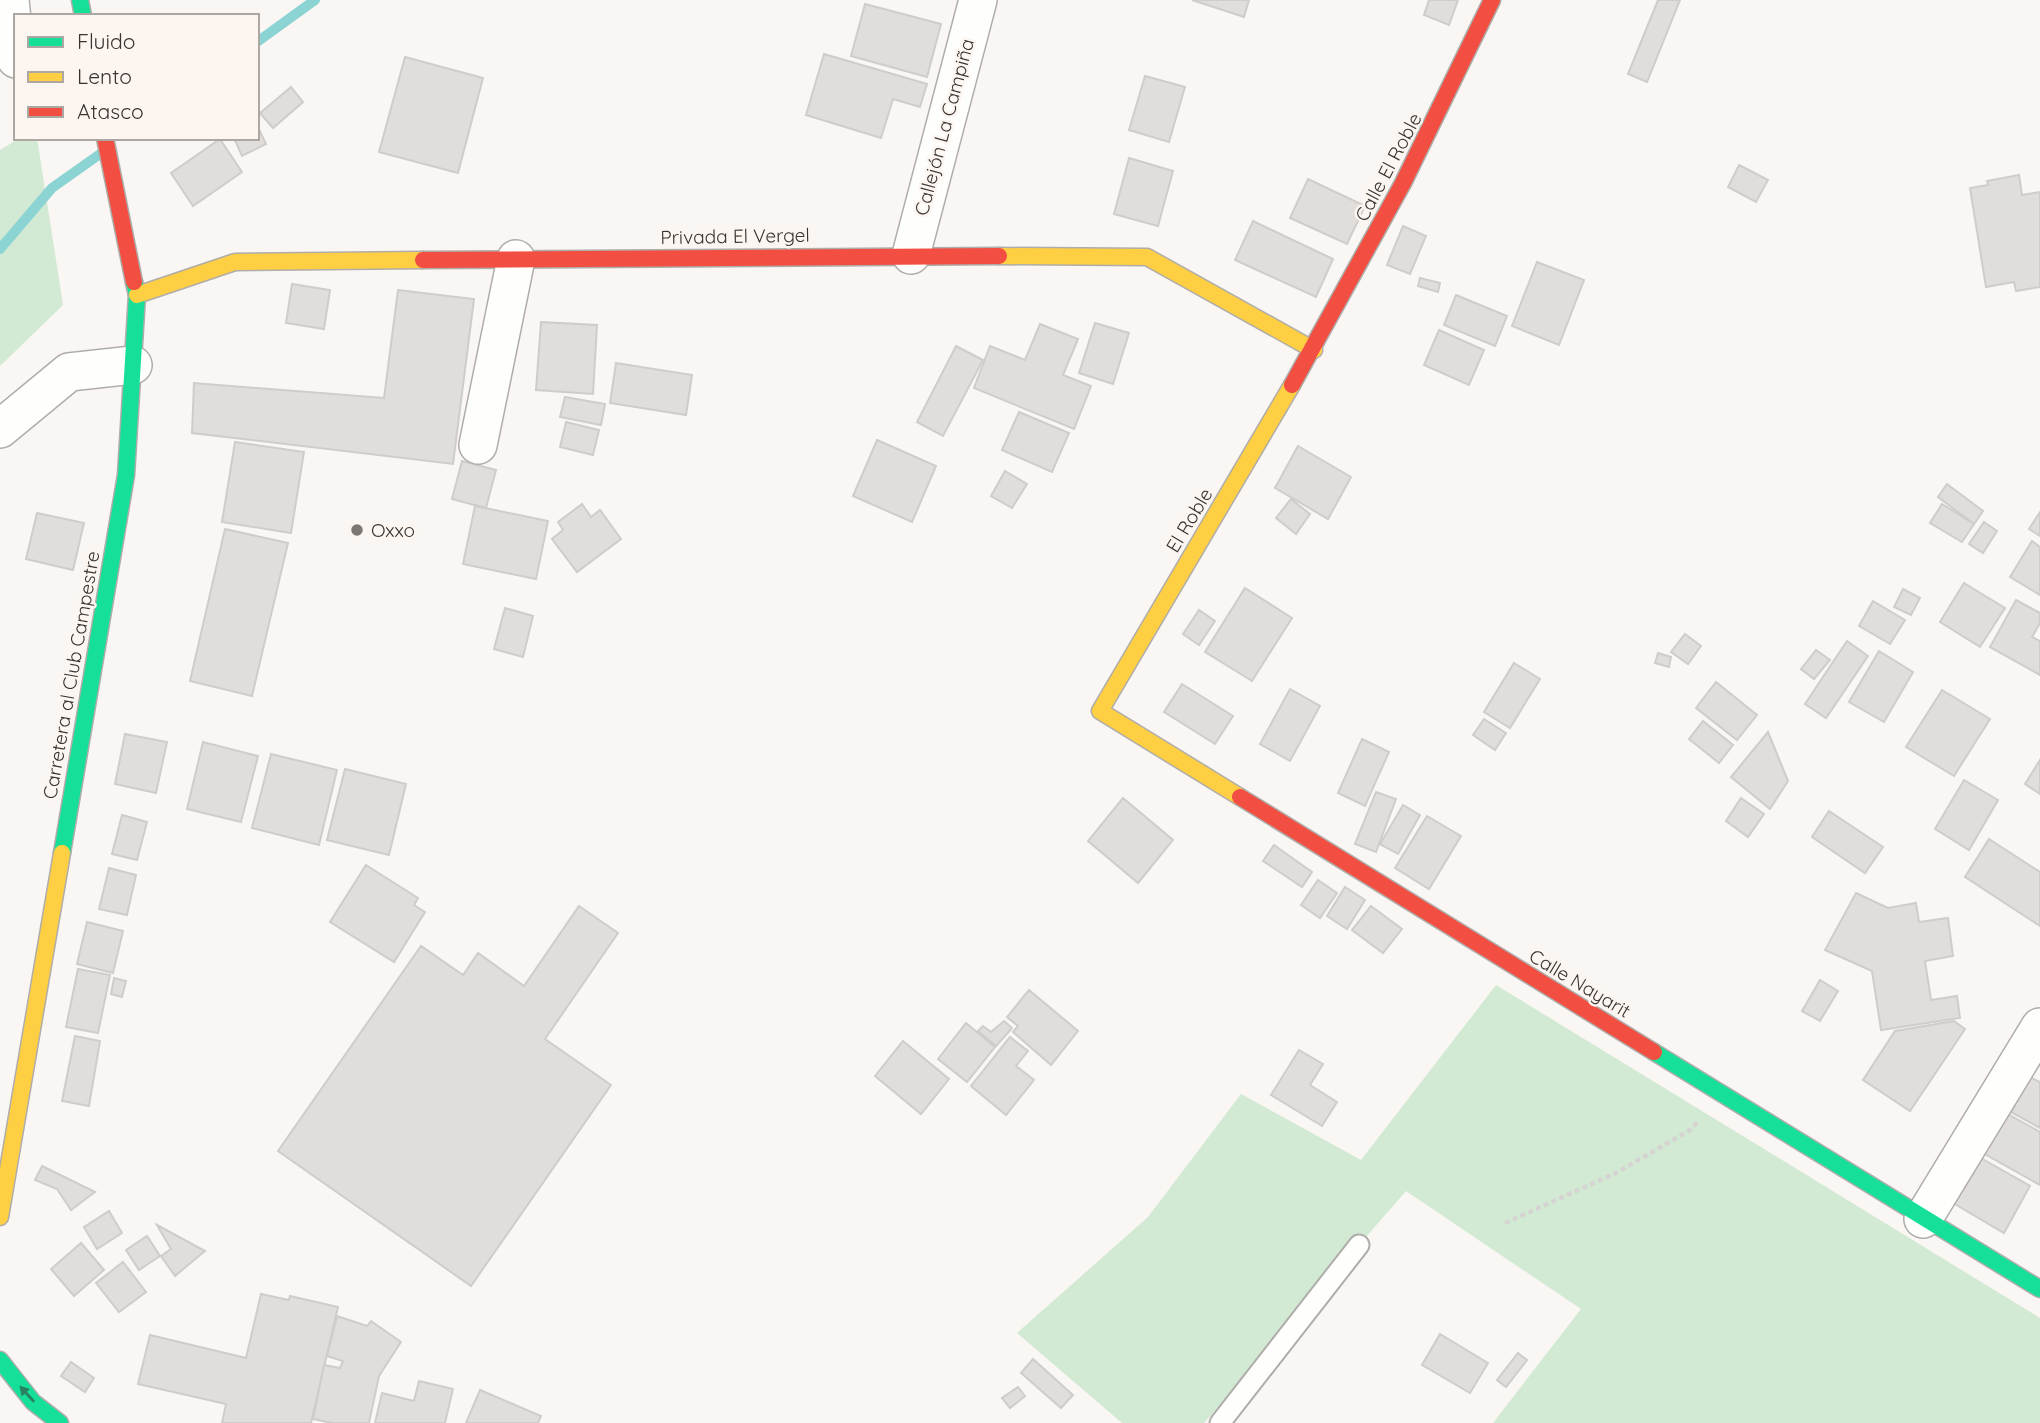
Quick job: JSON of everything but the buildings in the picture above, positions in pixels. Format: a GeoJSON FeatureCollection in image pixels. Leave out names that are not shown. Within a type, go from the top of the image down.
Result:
{"type":"FeatureCollection","features":[{"type":"Feature","properties":{"kind":"street"},"geometry":{"type":"LineString","coordinates":[[10,0],[14,39]]}},
{"type":"Feature","properties":{"kind":"street","name":"Callejón La Campiña"},"geometry":{"type":"LineString","coordinates":[[911,255],[978,0]]}},
{"type":"Feature","properties":{"kind":"street","name":"Calle El Roble"},"geometry":{"type":"LineString","coordinates":[[1314,350],[1449,97],[1492,0]]}},
{"type":"Feature","properties":{"kind":"street","name":"Carretera al Club Campestre"},"geometry":{"type":"LineString","coordinates":[[0,1217],[126,475],[137,295],[105,140]]}},
{"type":"Feature","properties":{"kind":"street","name":"Privada El Vergel"},"geometry":{"type":"LineString","coordinates":[[137,295],[235,262],[911,255],[1147,257],[1314,350]]}},
{"type":"Feature","properties":{"kind":"street"},"geometry":{"type":"LineString","coordinates":[[478,444],[516,259]]}},
{"type":"Feature","properties":{"kind":"street","name":"El Roble"},"geometry":{"type":"LineString","coordinates":[[1100,711],[1314,350]]}},
{"type":"Feature","properties":{"kind":"street"},"geometry":{"type":"LineString","coordinates":[[0,429],[69,372],[133,365]]}},
{"type":"Feature","properties":{"kind":"street","name":"Calle Nayarit"},"geometry":{"type":"LineString","coordinates":[[1100,711],[2040,1289]]}},
{"type":"Feature","properties":{"kind":"street"},"geometry":{"type":"LineString","coordinates":[[1923,1219],[2040,1027]]}},
{"type":"Feature","properties":{"kind":"street"},"geometry":{"type":"LineString","coordinates":[[0,1360],[33,1402],[60,1423]]}},
{"type":"Feature","properties":{"kind":"lane"},"geometry":{"type":"LineString","coordinates":[[1220,1423],[1359,1245]]}},
{"type":"Feature","properties":{"kind":"path"},"geometry":{"type":"LineString","coordinates":[[1506,1223],[1616,1173],[1690,1130],[1724,1093]]}},
{"type":"Feature","properties":{"kind":"green space"},"geometry":{"type":"Polygon","coordinates":[[[17,140],[37,140],[63,305],[0,366],[0,150],[17,140]]]}},
{"type":"Feature","properties":{"kind":"green space"},"geometry":{"type":"Polygon","coordinates":[[[1496,985],[2040,1318],[2040,1423],[1493,1423],[1581,1309],[1406,1191],[1204,1423],[1122,1423],[1017,1333],[1148,1217],[1241,1094],[1361,1160],[1496,985]]]}},
{"type":"Feature","properties":{"kind":"waterway"},"geometry":{"type":"LineString","coordinates":[[259,41],[315,0]]}},
{"type":"Feature","properties":{"kind":"waterway"},"geometry":{"type":"LineString","coordinates":[[0,249],[52,188],[100,154]]}},
{"type":"Feature","properties":{"kind":"traffic: fast"},"geometry":{"type":"LineString","coordinates":[[80,0],[83,14]]}},
{"type":"Feature","properties":{"kind":"traffic: fast"},"geometry":{"type":"LineString","coordinates":[[62,853],[126,475],[137,295],[134,282]]}},
{"type":"Feature","properties":{"kind":"traffic: fast"},"geometry":{"type":"LineString","coordinates":[[1654,1052],[2040,1289]]}},
{"type":"Feature","properties":{"kind":"traffic: fast"},"geometry":{"type":"LineString","coordinates":[[0,1360],[33,1402],[60,1423]]}},
{"type":"Feature","properties":{"kind":"traffic: slow"},"geometry":{"type":"LineString","coordinates":[[999,256],[1147,257],[1314,350]]}},
{"type":"Feature","properties":{"kind":"traffic: slow"},"geometry":{"type":"LineString","coordinates":[[137,295],[235,262],[423,260]]}},
{"type":"Feature","properties":{"kind":"traffic: slow"},"geometry":{"type":"LineString","coordinates":[[1240,797],[1100,711],[1292,385]]}},
{"type":"Feature","properties":{"kind":"traffic: slow"},"geometry":{"type":"LineString","coordinates":[[0,1217],[62,853]]}},
{"type":"Feature","properties":{"kind":"traffic: jam"},"geometry":{"type":"LineString","coordinates":[[1292,385],[1403,183],[1492,0]]}},
{"type":"Feature","properties":{"kind":"traffic: jam"},"geometry":{"type":"LineString","coordinates":[[105,140],[134,282]]}},
{"type":"Feature","properties":{"kind":"traffic: jam"},"geometry":{"type":"LineString","coordinates":[[423,260],[999,256]]}},
{"type":"Feature","properties":{"kind":"traffic: jam"},"geometry":{"type":"LineString","coordinates":[[1240,797],[1654,1052]]}},
{"type":"Feature","properties":{"kind":"place","name":"Oxxo"},"geometry":{"type":"Point","coordinates":[357,530]}}]}
